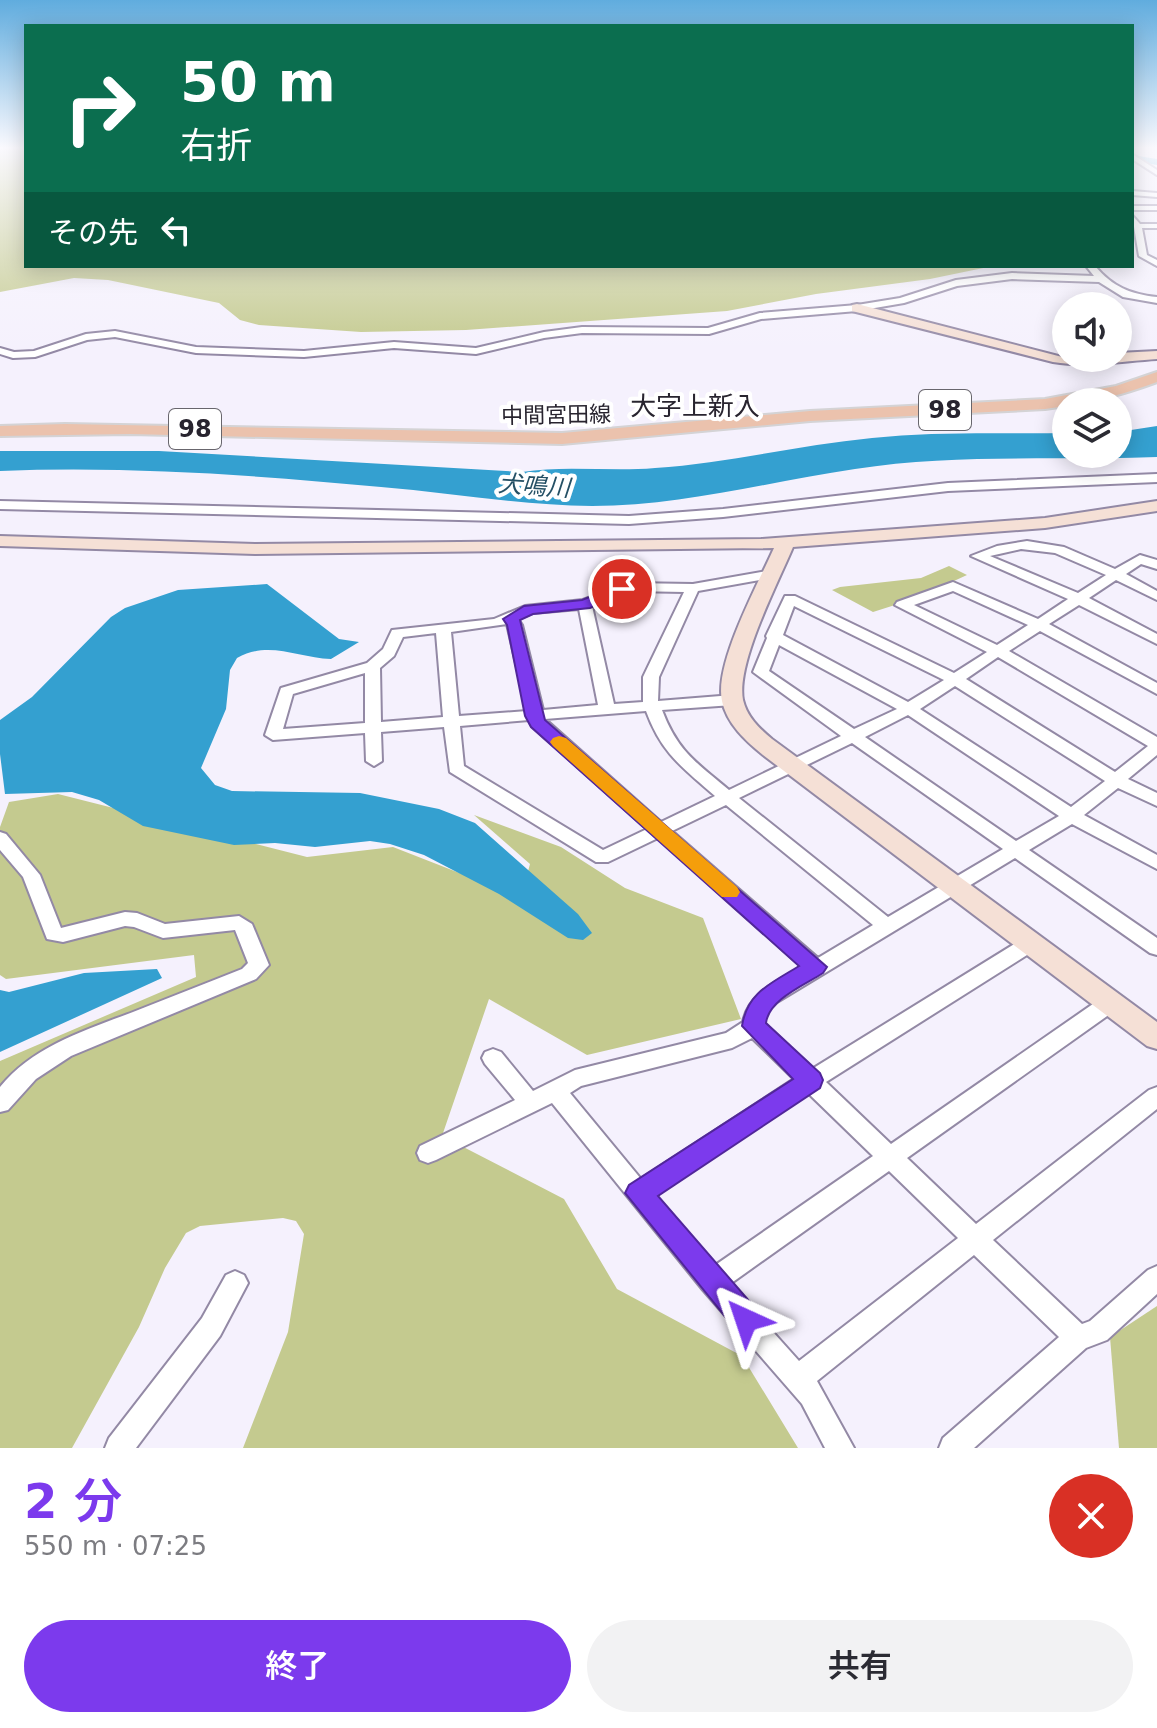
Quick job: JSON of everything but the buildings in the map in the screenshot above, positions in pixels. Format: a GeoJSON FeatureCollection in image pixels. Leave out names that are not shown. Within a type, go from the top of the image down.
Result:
{"type":"FeatureCollection","features":[{"type":"Feature","properties":{"kind":"main road","name":"中間宮田線"},"geometry":{"type":"LineString","coordinates":[[0,431],[160,428],[522,439],[596,437],[848,413],[1036,405],[1100,395],[1157,377]]}},
{"type":"Feature","properties":{"kind":"street"},"geometry":{"type":"LineString","coordinates":[[1157,226],[1137,229],[1137,250],[1157,263]]}},
{"type":"Feature","properties":{"kind":"street"},"geometry":{"type":"LineString","coordinates":[[1137,250],[1157,252]]}},
{"type":"Feature","properties":{"kind":"street"},"geometry":{"type":"LineString","coordinates":[[1091,268],[1099,279],[1125,297],[1157,300]]}},
{"type":"Feature","properties":{"kind":"street"},"geometry":{"type":"LineString","coordinates":[[0,351],[13,355],[35,354],[86,337],[115,334],[196,350],[304,354],[394,345],[476,351],[582,330],[701,332],[760,316],[857,308],[901,301],[956,283],[1012,276],[1099,279]]}},
{"type":"Feature","properties":{"kind":"street"},"geometry":{"type":"LineString","coordinates":[[857,308],[1052,358]]}},
{"type":"Feature","properties":{"kind":"street"},"geometry":{"type":"LineString","coordinates":[[1132,356],[1157,355]]}},
{"type":"Feature","properties":{"kind":"street"},"geometry":{"type":"LineString","coordinates":[[0,505],[629,520],[723,513],[948,487],[1157,478]]}},
{"type":"Feature","properties":{"kind":"street"},"geometry":{"type":"LineString","coordinates":[[0,541],[255,549],[786,542],[1045,523],[1157,506]]}},
{"type":"Feature","properties":{"kind":"street"},"geometry":{"type":"LineString","coordinates":[[786,542],[748,634],[732,686],[739,717],[754,736],[794,767],[1157,1038]]}},
{"type":"Feature","properties":{"kind":"street"},"geometry":{"type":"LineString","coordinates":[[1157,596],[1048,546],[1002,548],[978,556],[1079,599],[1157,640]]}},
{"type":"Feature","properties":{"kind":"street"},"geometry":{"type":"LineString","coordinates":[[443,629],[456,768],[602,858],[909,709],[1140,559],[1157,565]]}},
{"type":"Feature","properties":{"kind":"street"},"geometry":{"type":"LineString","coordinates":[[733,700],[273,735],[286,691],[372,666],[383,660],[395,645],[397,633],[497,623],[530,609],[585,604],[629,587],[693,588],[772,574]]}},
{"type":"Feature","properties":{"kind":"street"},"geometry":{"type":"LineString","coordinates":[[428,1153],[575,1079],[732,1040],[753,1026],[756,1009],[770,996],[1072,816],[1157,746],[998,651],[902,605],[953,586],[1040,625],[1157,689]]}},
{"type":"Feature","properties":{"kind":"street"},"geometry":{"type":"LineString","coordinates":[[693,588],[651,677],[652,706],[664,737],[679,756],[728,798],[887,926]]}},
{"type":"Feature","properties":{"kind":"street"},"geometry":{"type":"LineString","coordinates":[[1157,800],[1116,780],[955,679],[790,599],[761,672],[1157,948]]}},
{"type":"Feature","properties":{"kind":"street"},"geometry":{"type":"LineString","coordinates":[[585,604],[607,709]]}},
{"type":"Feature","properties":{"kind":"street"},"geometry":{"type":"LineString","coordinates":[[511,619],[538,723],[815,967]]}},
{"type":"Feature","properties":{"kind":"street"},"geometry":{"type":"LineString","coordinates":[[773,636],[909,709],[1072,816],[1157,863]]}},
{"type":"Feature","properties":{"kind":"street"},"geometry":{"type":"LineString","coordinates":[[372,666],[374,761]]}},
{"type":"Feature","properties":{"kind":"street"},"geometry":{"type":"LineString","coordinates":[[0,838],[31,875],[54,934],[63,935],[125,919],[137,920],[163,931],[239,923],[245,929],[259,965],[249,974],[70,1046],[41,1061],[8,1090],[0,1103]]}},
{"type":"Feature","properties":{"kind":"street"},"geometry":{"type":"LineString","coordinates":[[639,1193],[811,1080],[1031,943]]}},
{"type":"Feature","properties":{"kind":"street"},"geometry":{"type":"LineString","coordinates":[[712,1282],[1110,1003]]}},
{"type":"Feature","properties":{"kind":"street"},"geometry":{"type":"LineString","coordinates":[[753,1026],[1078,1338]]}},
{"type":"Feature","properties":{"kind":"street"},"geometry":{"type":"LineString","coordinates":[[493,1058],[530,1103]]}},
{"type":"Feature","properties":{"kind":"street"},"geometry":{"type":"LineString","coordinates":[[555,1091],[712,1282],[811,1395],[840,1448]]}},
{"type":"Feature","properties":{"kind":"street"},"geometry":{"type":"LineString","coordinates":[[798,1379],[1157,1096]]}},
{"type":"Feature","properties":{"kind":"street"},"geometry":{"type":"LineString","coordinates":[[953,1448],[1078,1338],[1098,1331],[1157,1278]]}},
{"type":"Feature","properties":{"kind":"street"},"geometry":{"type":"LineString","coordinates":[[119,1448],[211,1327],[235,1283]]}},
{"type":"Feature","properties":{"kind":"green space"},"geometry":{"type":"Polygon","coordinates":[[[0,217],[24,217],[24,268],[983,268],[727,311],[466,330],[361,332],[259,325],[240,320],[219,303],[108,280],[74,278],[0,292],[0,217]]]}},
{"type":"Feature","properties":{"kind":"green space"},"geometry":{"type":"Polygon","coordinates":[[[949,566],[967,575],[917,598],[873,612],[832,590],[921,578],[949,566]]]}},
{"type":"Feature","properties":{"kind":"green space"},"geometry":{"type":"Polygon","coordinates":[[[58,794],[307,857],[393,847],[521,897],[530,864],[474,815],[561,847],[625,888],[703,918],[741,1019],[587,1055],[489,999],[442,1136],[564,1199],[617,1289],[742,1356],[798,1448],[243,1448],[288,1332],[304,1234],[296,1221],[283,1218],[200,1226],[186,1233],[165,1268],[139,1327],[72,1448],[0,1448],[0,1061],[196,977],[194,955],[6,979],[0,975],[0,827],[9,802],[58,794]]]}},
{"type":"Feature","properties":{"kind":"green space"},"geometry":{"type":"Polygon","coordinates":[[[1157,1306],[1157,1448],[1119,1448],[1110,1337],[1157,1306]]]}},
{"type":"Feature","properties":{"kind":"water"},"geometry":{"type":"Polygon","coordinates":[[[1157,426],[1157,457],[1132,457],[1132,430],[1157,426]]]}},
{"type":"Feature","properties":{"kind":"water","name":"犬鳴川"},"geometry":{"type":"Polygon","coordinates":[[[1052,433],[1052,458],[893,464],[691,498],[592,506],[239,475],[95,470],[0,471],[0,451],[159,451],[522,472],[638,469],[682,466],[845,441],[945,434],[1052,433]]]}},
{"type":"Feature","properties":{"kind":"water"},"geometry":{"type":"Polygon","coordinates":[[[267,584],[339,639],[359,642],[331,659],[272,650],[261,650],[237,658],[230,670],[226,709],[201,768],[215,785],[232,791],[360,793],[439,809],[475,823],[578,914],[592,933],[583,940],[568,938],[499,894],[424,855],[390,844],[370,841],[315,847],[275,843],[234,845],[143,826],[99,800],[72,792],[5,794],[0,720],[32,697],[111,617],[125,608],[178,590],[267,584]]]}},
{"type":"Feature","properties":{"kind":"water"},"geometry":{"type":"Polygon","coordinates":[[[157,969],[162,978],[0,1052],[0,990],[9,992],[84,973],[157,969]]]}},
{"type":"Feature","properties":{"kind":"slow traffic"},"geometry":{"type":"LineString","coordinates":[[559,742],[730,892]]}},
{"type":"Feature","properties":{"kind":"district","name":"大字上新入"},"geometry":{"type":"Point","coordinates":[695,406]}},
{"type":"Feature","properties":{"kind":"route"},"geometry":{"type":"LineString","coordinates":[[622,589],[585,604],[530,609],[511,619],[515,625],[534,716],[538,723],[815,967],[770,996],[756,1009],[753,1026],[811,1080],[639,1193],[746,1320]]}}]}
